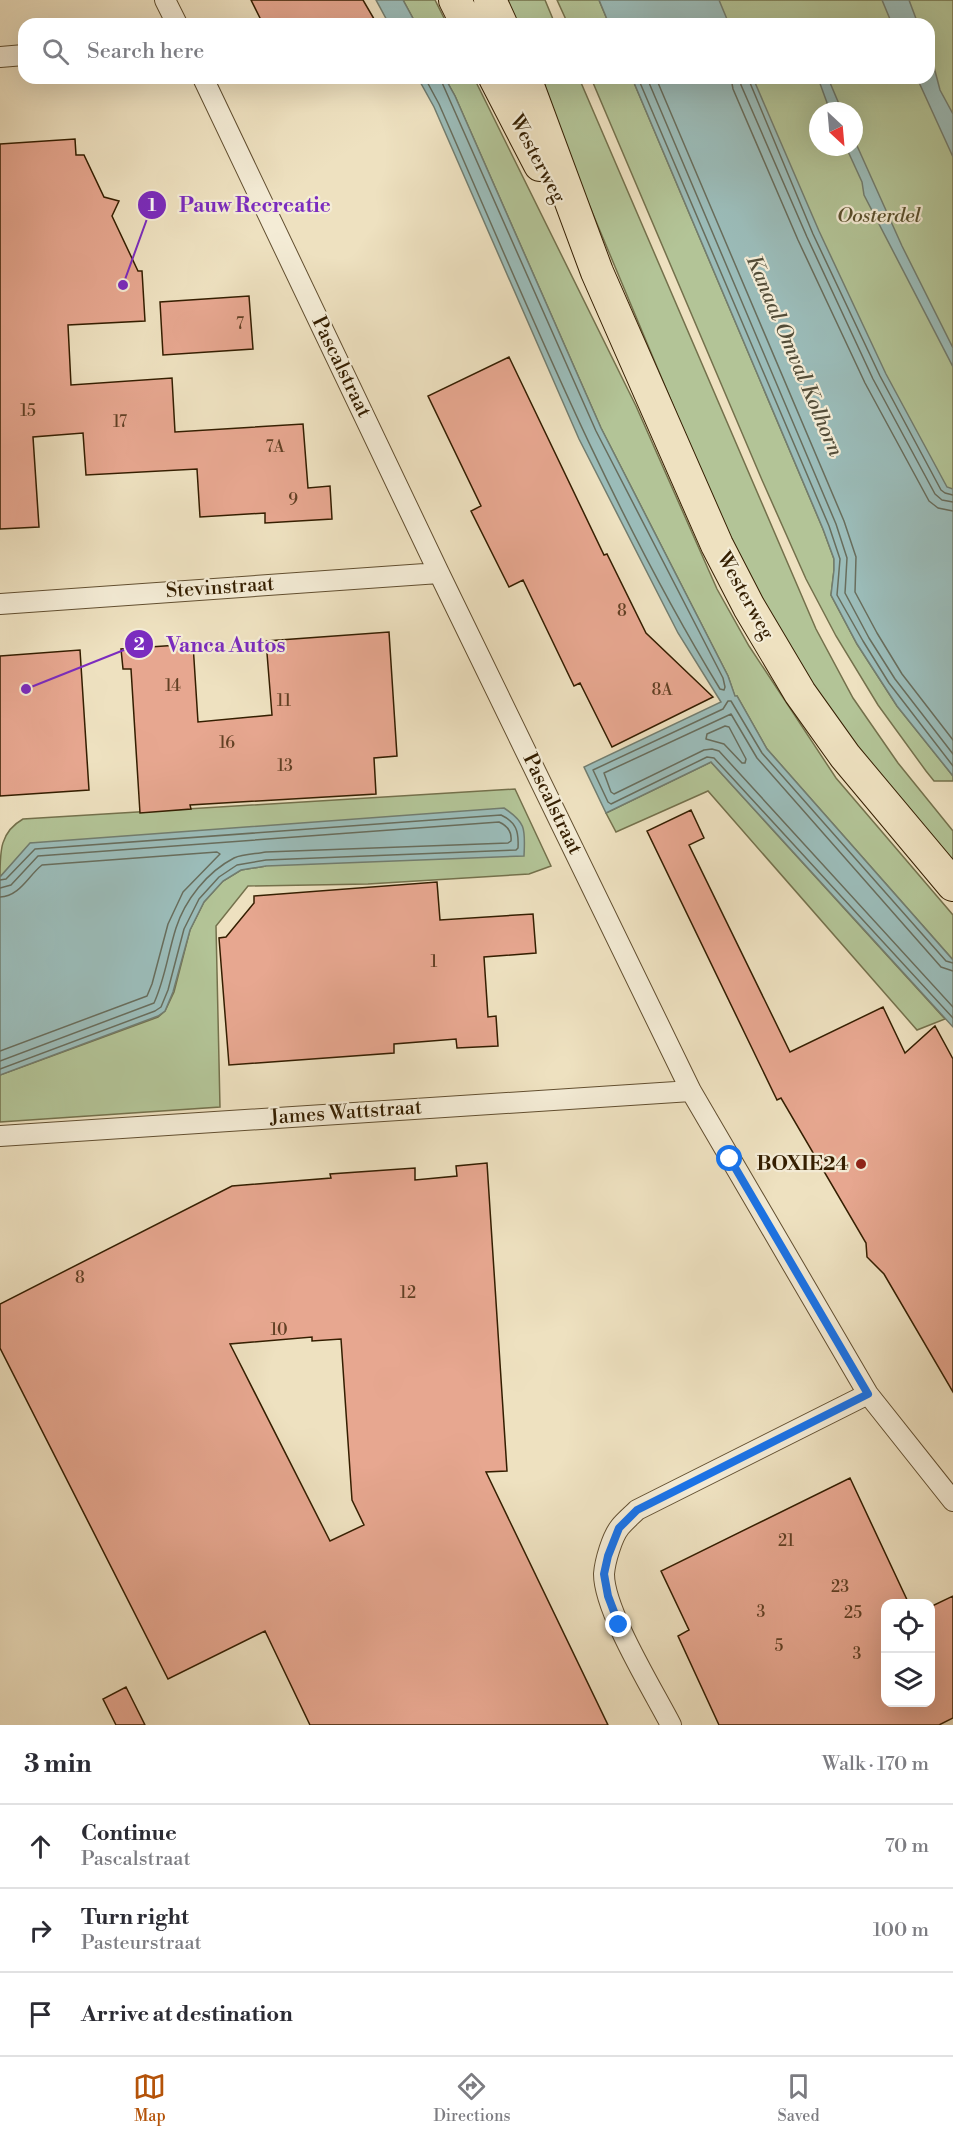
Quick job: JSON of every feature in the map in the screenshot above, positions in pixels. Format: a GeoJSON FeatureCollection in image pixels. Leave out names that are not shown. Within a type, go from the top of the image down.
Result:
{"type":"FeatureCollection","features":[{"type":"Feature","properties":{"kind":"main road"},"geometry":{"type":"LineString","coordinates":[[455,0],[464,18]]}},
{"type":"Feature","properties":{"kind":"main road"},"geometry":{"type":"LineString","coordinates":[[490,0],[498,18]]}},
{"type":"Feature","properties":{"kind":"main road","name":"Westerweg"},"geometry":{"type":"LineString","coordinates":[[498,84],[597,272]]}},
{"type":"Feature","properties":{"kind":"main road","name":"Westerweg"},"geometry":{"type":"LineString","coordinates":[[527,84],[597,272],[717,544],[749,607],[801,693],[845,756],[953,885]]}},
{"type":"Feature","properties":{"kind":"street"},"geometry":{"type":"LineString","coordinates":[[165,0],[174,18]]}},
{"type":"Feature","properties":{"kind":"street"},"geometry":{"type":"LineString","coordinates":[[0,57],[18,56]]}},
{"type":"Feature","properties":{"kind":"street","name":"Pascalstraat"},"geometry":{"type":"LineString","coordinates":[[206,84],[439,573],[691,1091],[868,1394],[953,1501]]}},
{"type":"Feature","properties":{"kind":"street","name":"Stevinstraat"},"geometry":{"type":"LineString","coordinates":[[0,604],[439,573]]}},
{"type":"Feature","properties":{"kind":"street","name":"James Wattstraat"},"geometry":{"type":"LineString","coordinates":[[0,1136],[691,1091]]}},
{"type":"Feature","properties":{"kind":"street"},"geometry":{"type":"LineString","coordinates":[[671,1725],[619,1625],[608,1596],[604,1574],[619,1528],[637,1510],[868,1394]]}},
{"type":"Feature","properties":{"kind":"green space"},"geometry":{"type":"Polygon","coordinates":[[[403,0],[435,0],[444,18],[413,18],[403,0]]]}},
{"type":"Feature","properties":{"kind":"green space"},"geometry":{"type":"Polygon","coordinates":[[[500,0],[545,0],[552,18],[508,18],[500,0]]]}},
{"type":"Feature","properties":{"kind":"green space"},"geometry":{"type":"Polygon","coordinates":[[[557,0],[599,0],[606,18],[565,18],[557,0]]]}},
{"type":"Feature","properties":{"kind":"green space","name":"Oosterdel"},"geometry":{"type":"Polygon","coordinates":[[[709,0],[953,0],[953,504],[884,402],[745,84],[935,84],[935,18],[716,18],[709,0]]]}},
{"type":"Feature","properties":{"kind":"green space"},"geometry":{"type":"Polygon","coordinates":[[[448,84],[477,84],[636,406],[717,589],[749,646],[836,778],[953,915],[953,960],[767,749],[737,696],[735,697],[728,676],[601,428],[448,84]]]}},
{"type":"Feature","properties":{"kind":"green space"},"geometry":{"type":"Polygon","coordinates":[[[539,84],[582,84],[816,629],[853,698],[898,763],[953,831],[953,863],[856,748],[798,667],[756,591],[706,484],[539,84]]]}},
{"type":"Feature","properties":{"kind":"green space"},"geometry":{"type":"Polygon","coordinates":[[[594,84],[635,84],[823,529],[834,559],[831,595],[857,644],[897,706],[953,776],[953,781],[934,781],[878,705],[836,636],[806,579],[594,84]]]}},
{"type":"Feature","properties":{"kind":"green space"},"geometry":{"type":"Polygon","coordinates":[[[711,762],[945,1019],[917,1030],[708,791],[616,832],[606,813],[711,762]]]}},
{"type":"Feature","properties":{"kind":"green space"},"geometry":{"type":"Polygon","coordinates":[[[515,789],[551,866],[529,874],[368,884],[248,886],[216,926],[220,1107],[0,1122],[0,1075],[158,1017],[165,1011],[174,992],[190,930],[204,902],[223,881],[241,870],[266,866],[31,843],[0,877],[3,843],[15,824],[23,819],[515,789]]]}},
{"type":"Feature","properties":{"kind":"water"},"geometry":{"type":"Polygon","coordinates":[[[376,0],[403,0],[413,18],[386,18],[376,0]]]}},
{"type":"Feature","properties":{"kind":"water"},"geometry":{"type":"Polygon","coordinates":[[[599,0],[719,0],[726,18],[606,18],[599,0]]]}},
{"type":"Feature","properties":{"kind":"water"},"geometry":{"type":"Polygon","coordinates":[[[882,0],[909,0],[916,18],[890,18],[882,0]]]}},
{"type":"Feature","properties":{"kind":"water"},"geometry":{"type":"Polygon","coordinates":[[[935,71],[940,90],[953,114],[953,157],[920,84],[935,84],[935,71]]]}},
{"type":"Feature","properties":{"kind":"water"},"geometry":{"type":"Polygon","coordinates":[[[421,84],[448,84],[601,428],[728,676],[735,696],[767,749],[953,960],[953,1027],[711,762],[606,813],[584,767],[721,702],[678,633],[579,439],[434,107],[421,84]]]}},
{"type":"Feature","properties":{"kind":"water","name":"Kanaal Omval Kolhorn"},"geometry":{"type":"Polygon","coordinates":[[[635,84],[756,84],[819,231],[886,374],[947,487],[953,489],[953,776],[897,706],[857,644],[831,595],[834,559],[635,84]]]}},
{"type":"Feature","properties":{"kind":"water"},"geometry":{"type":"Polygon","coordinates":[[[820,84],[831,84],[838,102],[827,102],[820,84]]]}},
{"type":"Feature","properties":{"kind":"water"},"geometry":{"type":"Polygon","coordinates":[[[850,156],[862,156],[902,246],[953,348],[953,367],[864,195],[862,182],[850,156]]]}},
{"type":"Feature","properties":{"kind":"water"},"geometry":{"type":"Polygon","coordinates":[[[504,808],[521,823],[525,840],[524,856],[266,866],[241,870],[223,881],[204,902],[190,930],[173,992],[165,1011],[158,1016],[0,1075],[0,877],[30,843],[504,808]]]}},
{"type":"Feature","properties":{"kind":"building"},"geometry":{"type":"Polygon","coordinates":[[[251,0],[363,0],[374,18],[260,18],[251,0]]]}},
{"type":"Feature","properties":{"kind":"building"},"geometry":{"type":"Polygon","coordinates":[[[75,139],[76,155],[84,155],[104,197],[119,201],[112,216],[138,271],[142,271],[145,321],[68,325],[71,385],[172,378],[175,432],[303,424],[308,488],[330,486],[332,519],[265,523],[265,513],[200,517],[197,469],[86,475],[83,433],[33,437],[39,527],[0,529],[0,144],[75,139]]]}},
{"type":"Feature","properties":{"kind":"building"},"geometry":{"type":"Polygon","coordinates":[[[249,296],[253,349],[163,355],[160,302],[249,296]]]}},
{"type":"Feature","properties":{"kind":"building"},"geometry":{"type":"Polygon","coordinates":[[[509,357],[604,555],[607,554],[646,633],[713,697],[612,747],[580,683],[574,686],[523,580],[509,587],[471,511],[481,506],[428,396],[509,357]]]}},
{"type":"Feature","properties":{"kind":"building"},"geometry":{"type":"Polygon","coordinates":[[[389,632],[397,756],[374,758],[376,794],[190,805],[191,809],[140,813],[131,669],[123,669],[121,649],[193,644],[198,722],[272,715],[266,641],[389,632]]]}},
{"type":"Feature","properties":{"kind":"building"},"geometry":{"type":"Polygon","coordinates":[[[80,650],[89,790],[0,796],[0,656],[80,650]]]}},
{"type":"Feature","properties":{"kind":"building"},"geometry":{"type":"Polygon","coordinates":[[[691,810],[704,838],[689,845],[790,1052],[883,1007],[905,1053],[935,1026],[953,1059],[953,1392],[884,1274],[867,1257],[866,1243],[781,1098],[777,1100],[647,831],[691,810]]]}},
{"type":"Feature","properties":{"kind":"building"},"geometry":{"type":"Polygon","coordinates":[[[437,882],[440,920],[533,914],[536,953],[484,957],[488,1017],[496,1016],[498,1046],[457,1048],[456,1039],[394,1044],[394,1053],[229,1065],[219,938],[226,937],[254,903],[254,896],[437,882]]]}},
{"type":"Feature","properties":{"kind":"building"},"geometry":{"type":"Polygon","coordinates":[[[487,1163],[507,1471],[486,1472],[608,1725],[310,1725],[265,1631],[168,1679],[0,1348],[0,1304],[232,1186],[331,1178],[330,1174],[415,1168],[415,1180],[457,1176],[456,1166],[487,1163]],[[312,1337],[230,1344],[330,1541],[364,1525],[352,1500],[341,1339],[312,1341],[312,1337]]]}},
{"type":"Feature","properties":{"kind":"building"},"geometry":{"type":"Polygon","coordinates":[[[850,1478],[907,1599],[881,1599],[881,1707],[935,1707],[935,1605],[953,1596],[953,1718],[939,1725],[719,1725],[678,1636],[689,1630],[661,1571],[850,1478]]]}},
{"type":"Feature","properties":{"kind":"building"},"geometry":{"type":"Polygon","coordinates":[[[126,1687],[145,1725],[116,1725],[103,1699],[126,1687]]]}},
{"type":"Feature","properties":{"kind":"place","name":"Pauw Recreatie"},"geometry":{"type":"Point","coordinates":[123,285]}},
{"type":"Feature","properties":{"kind":"place","name":"Vanca Autos"},"geometry":{"type":"Point","coordinates":[26,689]}},
{"type":"Feature","properties":{"kind":"place","name":"BOXIE24"},"geometry":{"type":"Point","coordinates":[861,1164]}},
{"type":"Feature","properties":{"kind":"route"},"geometry":{"type":"LineString","coordinates":[[619,1625],[608,1596],[604,1574],[619,1528],[637,1510],[868,1394],[730,1159]]}}]}
